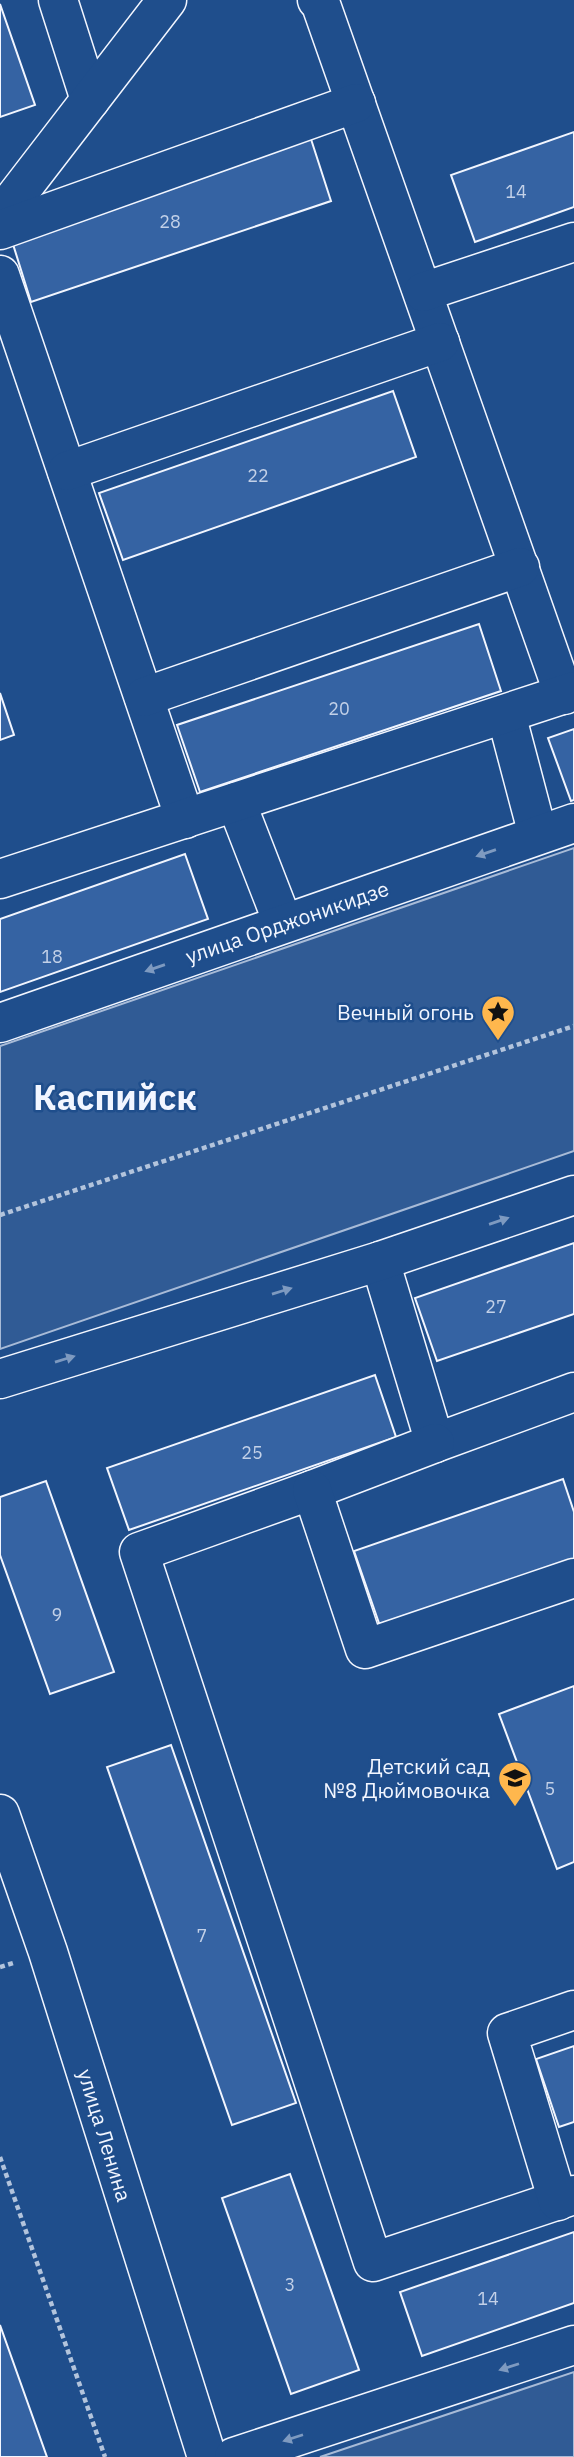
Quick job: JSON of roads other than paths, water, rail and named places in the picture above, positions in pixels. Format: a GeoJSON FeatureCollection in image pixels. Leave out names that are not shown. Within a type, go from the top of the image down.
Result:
{"type":"FeatureCollection","features":[{"type":"Feature","properties":{"kind":"street"},"geometry":{"type":"LineString","coordinates":[[58,0],[90,100]]}},
{"type":"Feature","properties":{"kind":"street"},"geometry":{"type":"LineString","coordinates":[[0,217],[167,0]]}},
{"type":"Feature","properties":{"kind":"street"},"geometry":{"type":"LineString","coordinates":[[0,879],[569,693],[520,568],[319,1]]}},
{"type":"Feature","properties":{"kind":"street"},"geometry":{"type":"LineString","coordinates":[[0,230],[356,103]]}},
{"type":"Feature","properties":{"kind":"street"},"geometry":{"type":"LineString","coordinates":[[423,292],[574,242]]}},
{"type":"Feature","properties":{"kind":"street"},"geometry":{"type":"LineString","coordinates":[[0,275],[185,819]]}},
{"type":"Feature","properties":{"kind":"street"},"geometry":{"type":"LineString","coordinates":[[67,471],[440,342]]}},
{"type":"Feature","properties":{"kind":"street"},"geometry":{"type":"LineString","coordinates":[[144,697],[520,568]]}},
{"type":"Feature","properties":{"kind":"street"},"geometry":{"type":"LineString","coordinates":[[506,714],[538,835]]}},
{"type":"Feature","properties":{"kind":"street"},"geometry":{"type":"LineString","coordinates":[[236,802],[283,923]]}},
{"type":"Feature","properties":{"kind":"street","name":"улица Орджоникидзе"},"geometry":{"type":"LineString","coordinates":[[0,1023],[574,823]]}},
{"type":"Feature","properties":{"kind":"street"},"geometry":{"type":"LineString","coordinates":[[0,1379],[380,1261],[574,1195]]}},
{"type":"Feature","properties":{"kind":"street"},"geometry":{"type":"LineString","coordinates":[[380,1261],[435,1443]]}},
{"type":"Feature","properties":{"kind":"street"},"geometry":{"type":"LineString","coordinates":[[574,1392],[139,1552],[373,2262],[566,2198],[508,2033],[574,2010]]}},
{"type":"Feature","properties":{"kind":"street"},"geometry":{"type":"LineString","coordinates":[[313,1490],[365,1649],[574,1578]]}},
{"type":"Feature","properties":{"kind":"street","name":"улица Ленина"},"geometry":{"type":"LineString","coordinates":[[0,1814],[48,1952],[207,2457]]}},
{"type":"Feature","properties":{"kind":"street"},"geometry":{"type":"LineString","coordinates":[[234,2457],[574,2345]]}},
{"type":"Feature","properties":{"kind":"place","name":"Вечный огонь"},"geometry":{"type":"Point","coordinates":[498,1042]}},
{"type":"Feature","properties":{"kind":"place","name":"Детский сад №8 Дюймовочка"},"geometry":{"type":"Point","coordinates":[515,1808]}},
{"type":"Feature","properties":{"kind":"district","name":"Каспийск"},"geometry":{"type":"Point","coordinates":[115,1097]}}]}
